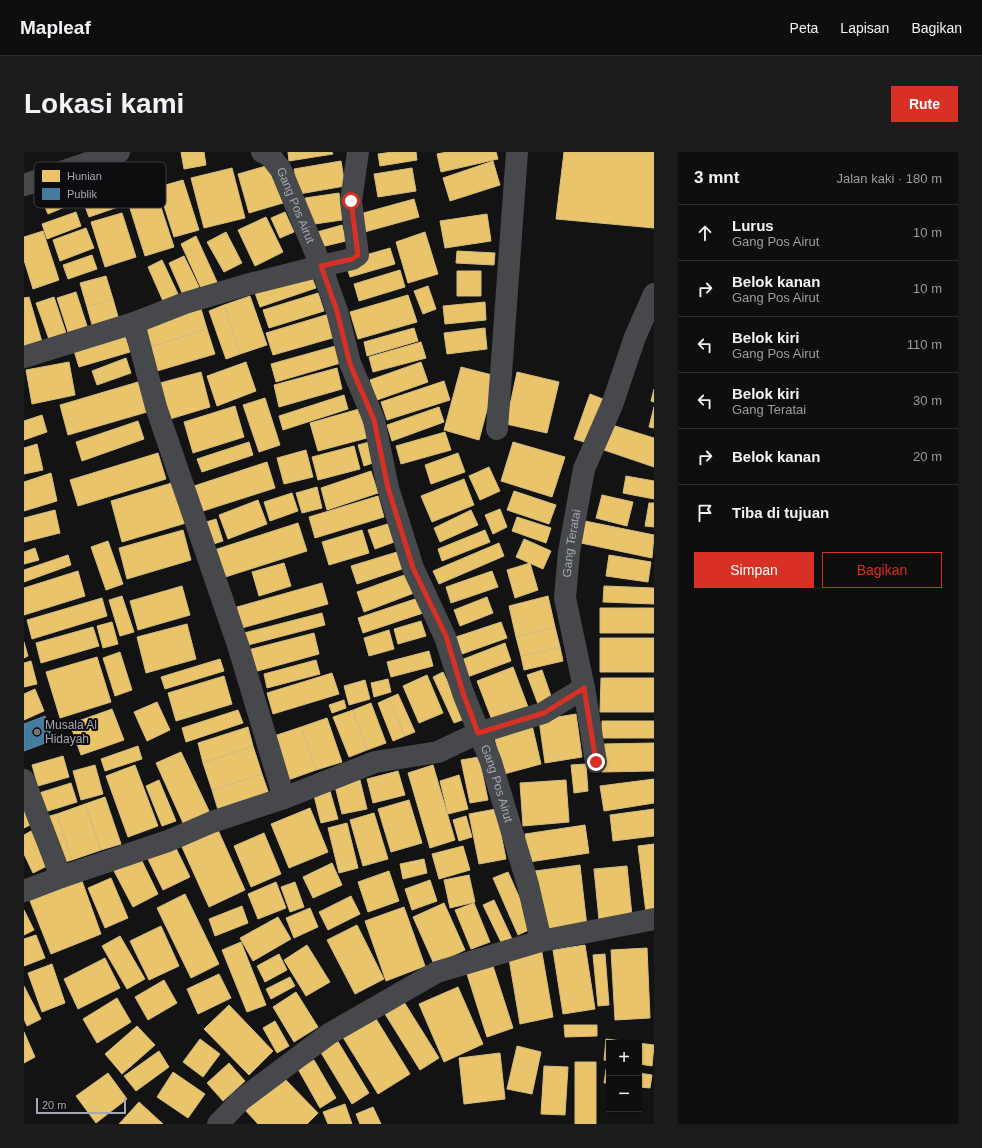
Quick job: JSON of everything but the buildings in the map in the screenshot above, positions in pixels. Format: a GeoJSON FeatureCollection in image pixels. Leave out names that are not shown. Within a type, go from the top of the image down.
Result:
{"type":"FeatureCollection","features":[{"type":"Feature","properties":{"kind":"street"},"geometry":{"type":"LineString","coordinates":[[90,162],[119,152]]}},
{"type":"Feature","properties":{"kind":"street","name":"Gang Pos Airut"},"geometry":{"type":"LineString","coordinates":[[262,152],[271,157],[281,170],[321,266],[337,311],[350,364],[374,420],[388,488],[413,568],[446,636],[463,693],[491,762],[528,886],[541,941]]}},
{"type":"Feature","properties":{"kind":"street"},"geometry":{"type":"LineString","coordinates":[[24,357],[134,323],[208,296],[352,259],[358,255],[351,201],[358,152]]}},
{"type":"Feature","properties":{"kind":"street"},"geometry":{"type":"LineString","coordinates":[[497,429],[517,152]]}},
{"type":"Feature","properties":{"kind":"street"},"geometry":{"type":"LineString","coordinates":[[24,185],[34,182]]}},
{"type":"Feature","properties":{"kind":"street","name":"Gang Teratai"},"geometry":{"type":"LineString","coordinates":[[596,762],[584,688],[564,598],[584,469],[612,405],[635,337],[654,294]]}},
{"type":"Feature","properties":{"kind":"street"},"geometry":{"type":"LineString","coordinates":[[134,323],[156,406],[238,645],[284,798]]}},
{"type":"Feature","properties":{"kind":"street"},"geometry":{"type":"LineString","coordinates":[[24,891],[168,841],[212,822],[284,798],[375,762],[438,752],[478,733],[544,713],[584,688]]}},
{"type":"Feature","properties":{"kind":"street"},"geometry":{"type":"LineString","coordinates":[[24,780],[61,877]]}},
{"type":"Feature","properties":{"kind":"street"},"geometry":{"type":"LineString","coordinates":[[218,1124],[241,1100],[329,1034],[436,972],[541,941],[654,919]]}},
{"type":"Feature","properties":{"kind":"place","name":"Musala Al Hidayah"},"geometry":{"type":"Point","coordinates":[37,732]}},
{"type":"Feature","properties":{"kind":"route"},"geometry":{"type":"LineString","coordinates":[[351,201],[358,255],[352,259],[321,266],[337,311],[350,364],[374,420],[388,488],[413,568],[446,636],[463,693],[478,733],[544,713],[584,688],[596,762]]}}]}
